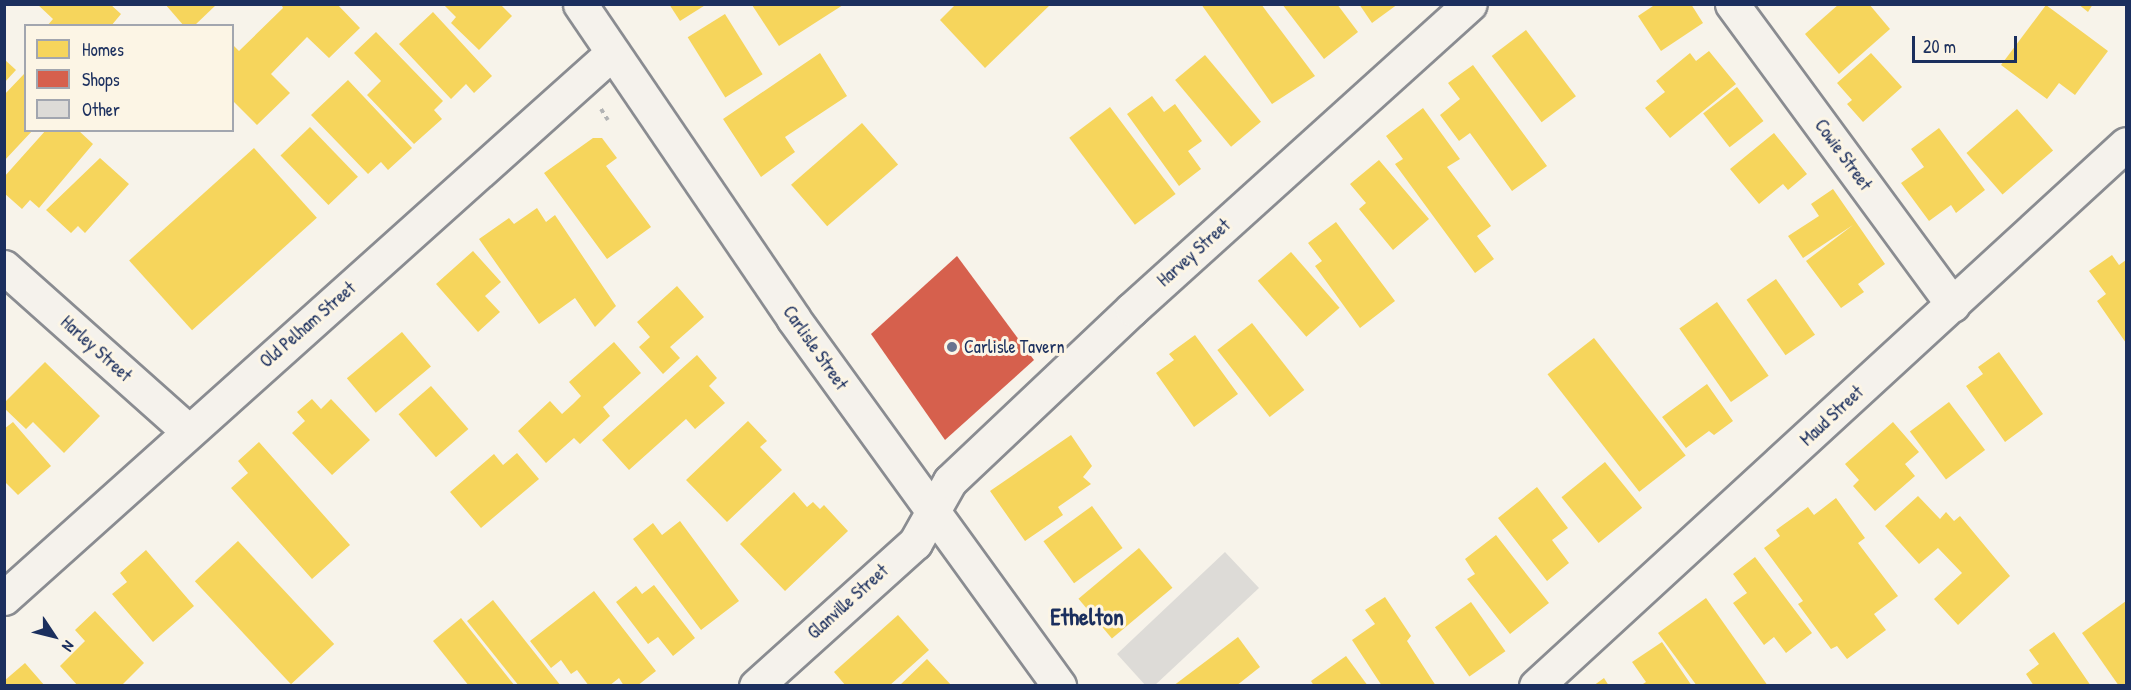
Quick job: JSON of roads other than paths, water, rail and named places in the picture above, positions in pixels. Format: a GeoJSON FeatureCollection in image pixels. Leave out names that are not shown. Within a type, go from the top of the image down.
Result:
{"type":"FeatureCollection","features":[{"type":"Feature","properties":{"kind":"street","name":"Carlisle Street"},"geometry":{"type":"LineString","coordinates":[[580,4],[932,512],[1059,686]]}},
{"type":"Feature","properties":{"kind":"street","name":"Harvey Street"},"geometry":{"type":"LineString","coordinates":[[932,512],[950,481],[961,470],[1132,309],[1469,4]]}},
{"type":"Feature","properties":{"kind":"street","name":"Cowie Street"},"geometry":{"type":"LineString","coordinates":[[1732,4],[1953,305]]}},
{"type":"Feature","properties":{"kind":"street","name":"Old Pelham Street"},"geometry":{"type":"LineString","coordinates":[[4,598],[612,53]]}},
{"type":"Feature","properties":{"kind":"street","name":"Maud Street"},"geometry":{"type":"LineString","coordinates":[[1536,686],[2127,144]]}},
{"type":"Feature","properties":{"kind":"street","name":"Harley Street"},"geometry":{"type":"LineString","coordinates":[[4,267],[188,431]]}},
{"type":"Feature","properties":{"kind":"street","name":"Glanville Street"},"geometry":{"type":"LineString","coordinates":[[756,686],[915,543],[932,512]]}},
{"type":"Feature","properties":{"kind":"place","name":"Carlisle Tavern"},"geometry":{"type":"Point","coordinates":[952,347]}},
{"type":"Feature","properties":{"kind":"district","name":"Ethelton"},"geometry":{"type":"Point","coordinates":[1087,617]}}]}
